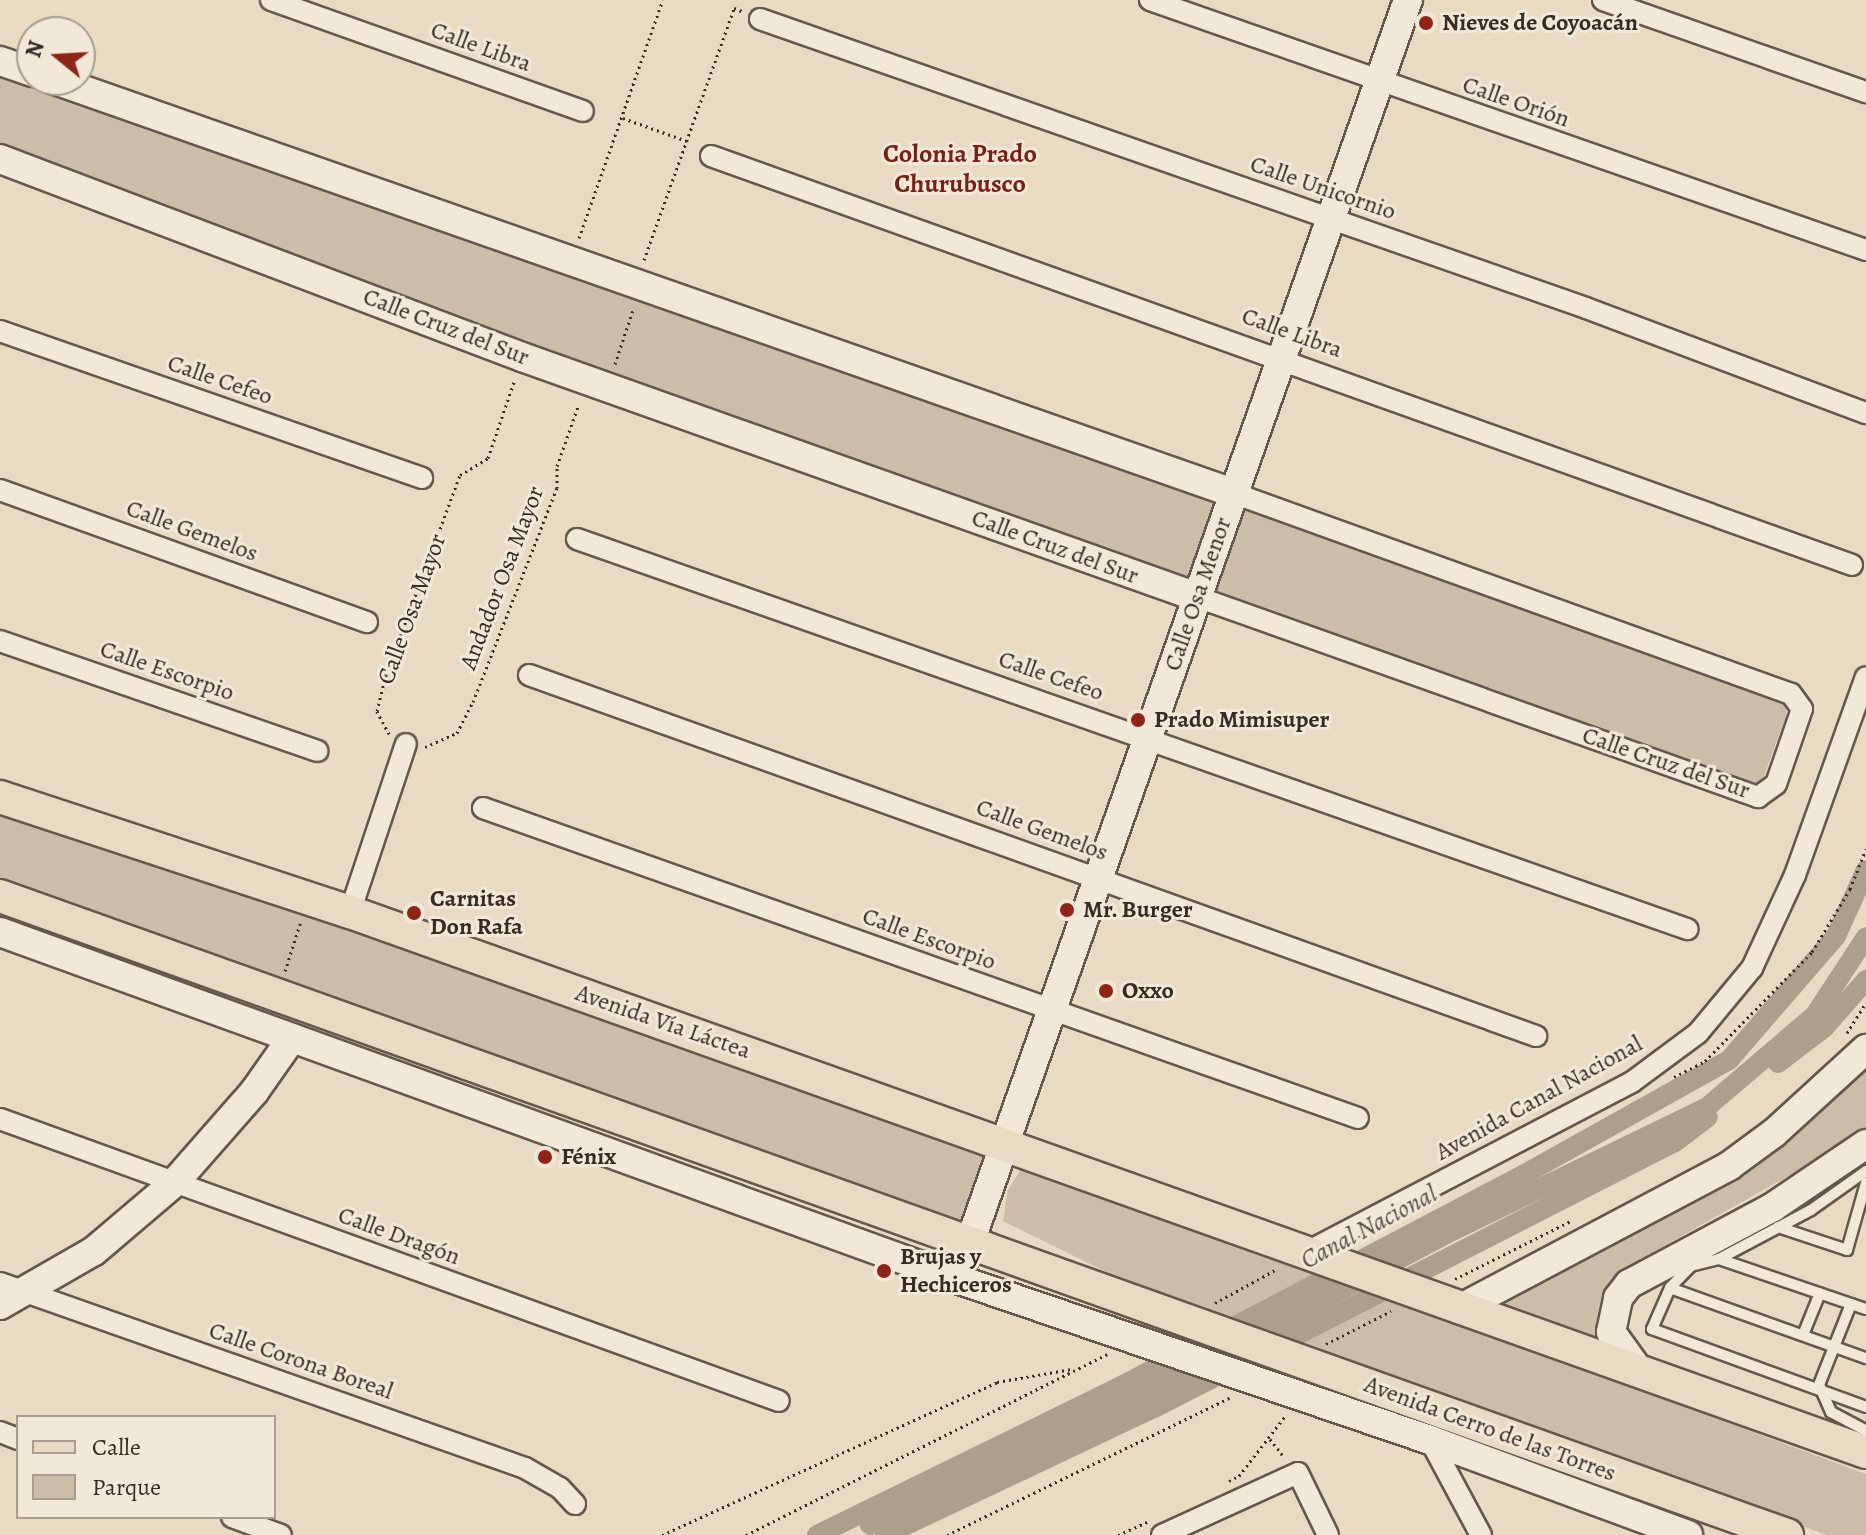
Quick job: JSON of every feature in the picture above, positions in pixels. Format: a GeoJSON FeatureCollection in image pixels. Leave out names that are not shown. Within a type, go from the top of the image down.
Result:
{"type":"FeatureCollection","features":[{"type":"Feature","properties":{"kind":"main road","name":"Avenida Vía Láctea"},"geometry":{"type":"LineString","coordinates":[[0,797],[350,912],[1313,1256]]}},
{"type":"Feature","properties":{"kind":"main road"},"geometry":{"type":"LineString","coordinates":[[0,896],[971,1240]]}},
{"type":"Feature","properties":{"kind":"main road","name":"Avenida Cerro de las Torres"},"geometry":{"type":"LineString","coordinates":[[971,1240],[1787,1535]]}},
{"type":"Feature","properties":{"kind":"main road"},"geometry":{"type":"LineString","coordinates":[[1313,1256],[1866,1452]]}},
{"type":"Feature","properties":{"kind":"street","name":"Calle Libra"},"geometry":{"type":"LineString","coordinates":[[271,0],[583,111]]}},
{"type":"Feature","properties":{"kind":"street","name":"Calle Orión"},"geometry":{"type":"LineString","coordinates":[[1150,0],[1866,250]]}},
{"type":"Feature","properties":{"kind":"street","name":"Calle Osa Menor"},"geometry":{"type":"LineString","coordinates":[[957,1279],[1408,0]]}},
{"type":"Feature","properties":{"kind":"street"},"geometry":{"type":"LineString","coordinates":[[1603,0],[1866,92]]}},
{"type":"Feature","properties":{"kind":"street","name":"Calle Unicornio"},"geometry":{"type":"LineString","coordinates":[[760,19],[1330,218],[1866,413]]}},
{"type":"Feature","properties":{"kind":"street","name":"Calle Cruz del Sur"},"geometry":{"type":"LineString","coordinates":[[0,159],[522,357],[1758,797],[1776,784],[1802,709],[1791,694],[1233,493],[96,94]]}},
{"type":"Feature","properties":{"kind":"street","name":"Calle Libra"},"geometry":{"type":"LineString","coordinates":[[711,156],[1281,357],[1852,565]]}},
{"type":"Feature","properties":{"kind":"street","name":"Calle Cefeo"},"geometry":{"type":"LineString","coordinates":[[0,331],[422,478]]}},
{"type":"Feature","properties":{"kind":"street","name":"Calle Gemelos"},"geometry":{"type":"LineString","coordinates":[[0,490],[367,622]]}},
{"type":"Feature","properties":{"kind":"street","name":"Calle Cefeo"},"geometry":{"type":"LineString","coordinates":[[577,539],[1687,929]]}},
{"type":"Feature","properties":{"kind":"street","name":"Calle Escorpio"},"geometry":{"type":"LineString","coordinates":[[0,641],[317,751]]}},
{"type":"Feature","properties":{"kind":"street","name":"Calle Gemelos"},"geometry":{"type":"LineString","coordinates":[[529,675],[1536,1036]]}},
{"type":"Feature","properties":{"kind":"street","name":"Avenida Canal Nacional"},"geometry":{"type":"LineString","coordinates":[[1313,1256],[1632,1082],[1698,1033],[1752,968],[1795,875],[1866,677]]}},
{"type":"Feature","properties":{"kind":"street"},"geometry":{"type":"LineString","coordinates":[[350,912],[406,744]]}},
{"type":"Feature","properties":{"kind":"street","name":"Calle Escorpio"},"geometry":{"type":"LineString","coordinates":[[483,808],[1358,1118]]}},
{"type":"Feature","properties":{"kind":"street"},"geometry":{"type":"LineString","coordinates":[[0,932],[957,1279]]}},
{"type":"Feature","properties":{"kind":"street"},"geometry":{"type":"LineString","coordinates":[[0,1305],[27,1293],[94,1251],[175,1182],[254,1092],[292,1038]]}},
{"type":"Feature","properties":{"kind":"street"},"geometry":{"type":"LineString","coordinates":[[1459,1309],[1729,1166],[1774,1133],[1866,1049]]}},
{"type":"Feature","properties":{"kind":"street","name":"Calle Dragón"},"geometry":{"type":"LineString","coordinates":[[0,1119],[779,1401]]}},
{"type":"Feature","properties":{"kind":"street"},"geometry":{"type":"LineString","coordinates":[[1639,1371],[1611,1332],[1618,1298],[1629,1284],[1773,1207],[1866,1144]]}},
{"type":"Feature","properties":{"kind":"street","name":"Avenida Cerro de las Torres"},"geometry":{"type":"LineString","coordinates":[[957,1279],[1430,1440],[1648,1527],[1688,1535]]}},
{"type":"Feature","properties":{"kind":"street","name":"Calle Corona Boreal"},"geometry":{"type":"LineString","coordinates":[[0,1283],[525,1468],[560,1488],[575,1504]]}},
{"type":"Feature","properties":{"kind":"street"},"geometry":{"type":"LineString","coordinates":[[1430,1440],[1481,1535]]}},
{"type":"Feature","properties":{"kind":"street"},"geometry":{"type":"LineString","coordinates":[[1162,1531],[1298,1473],[1328,1535]]}},
{"type":"Feature","properties":{"kind":"street"},"geometry":{"type":"LineString","coordinates":[[237,1519],[281,1535]]}},
{"type":"Feature","properties":{"kind":"lane"},"geometry":{"type":"LineString","coordinates":[[1866,1171],[1778,1227],[1719,1259],[1691,1266],[1670,1288],[1652,1329],[1866,1407]]}},
{"type":"Feature","properties":{"kind":"lane"},"geometry":{"type":"LineString","coordinates":[[1778,1227],[1847,1250],[1866,1183]]}},
{"type":"Feature","properties":{"kind":"lane"},"geometry":{"type":"LineString","coordinates":[[1719,1259],[1866,1309]]}},
{"type":"Feature","properties":{"kind":"lane"},"geometry":{"type":"LineString","coordinates":[[1670,1288],[1866,1358]]}},
{"type":"Feature","properties":{"kind":"lane"},"geometry":{"type":"LineString","coordinates":[[1803,1335],[1820,1293]]}},
{"type":"Feature","properties":{"kind":"lane"},"geometry":{"type":"LineString","coordinates":[[1851,1304],[1833,1346],[1820,1391],[1831,1412],[1866,1431]]}},
{"type":"Feature","properties":{"kind":"path"},"geometry":{"type":"LineString","coordinates":[[571,260],[663,0]]}},
{"type":"Feature","properties":{"kind":"path","name":"Andador Osa Mayor"},"geometry":{"type":"LineString","coordinates":[[406,744],[429,747],[457,733],[473,702],[551,504],[557,466],[597,383],[638,284],[734,8],[760,19]]}},
{"type":"Feature","properties":{"kind":"path"},"geometry":{"type":"LineString","coordinates":[[622,117],[687,141]]}},
{"type":"Feature","properties":{"kind":"path","name":"Calle Osa Mayor"},"geometry":{"type":"LineString","coordinates":[[406,744],[385,731],[377,711],[386,675],[460,475],[488,458],[522,357]]}},
{"type":"Feature","properties":{"kind":"path"},"geometry":{"type":"LineString","coordinates":[[277,994],[309,898]]}},
{"type":"Feature","properties":{"kind":"path"},"geometry":{"type":"LineString","coordinates":[[662,1535],[997,1382],[1079,1368]]}},
{"type":"Feature","properties":{"kind":"path"},"geometry":{"type":"LineString","coordinates":[[1226,1483],[1239,1476],[1270,1439],[1298,1396]]}},
{"type":"Feature","properties":{"kind":"path"},"geometry":{"type":"LineString","coordinates":[[1118,1535],[1162,1531]]}},
{"type":"Feature","properties":{"kind":"green space"},"geometry":{"type":"Polygon","coordinates":[[[0,69],[16,75],[16,96],[78,96],[642,290],[1786,698],[1786,716],[1764,776],[1753,788],[0,153],[0,69]]]}},
{"type":"Feature","properties":{"kind":"green space"},"geometry":{"type":"Polygon","coordinates":[[[0,801],[991,1143],[962,1225],[0,884],[0,801]]]}},
{"type":"Feature","properties":{"kind":"green space"},"geometry":{"type":"Polygon","coordinates":[[[1866,1058],[1866,1132],[1618,1272],[1608,1289],[1606,1350],[1492,1308],[1744,1163],[1866,1058]]]}},
{"type":"Feature","properties":{"kind":"green space"},"geometry":{"type":"Polygon","coordinates":[[[1025,1162],[1866,1474],[1866,1535],[1827,1535],[1139,1288],[1003,1221],[1008,1190],[1025,1162]]]}},
{"type":"Feature","properties":{"kind":"waterway","name":"Canal Nacional"},"geometry":{"type":"LineString","coordinates":[[817,1535],[1123,1385],[1525,1174],[1729,1060],[1836,936],[1866,870]]}},
{"type":"Feature","properties":{"kind":"waterway","name":"Canal Nacional"},"geometry":{"type":"LineString","coordinates":[[870,1525],[1180,1375],[1446,1234],[1706,1108],[1815,1015],[1866,937]]}},
{"type":"Feature","properties":{"kind":"waterway","name":"Canal Nacional"},"geometry":{"type":"LineString","coordinates":[[1778,1063],[1824,1028],[1866,980]]}},
{"type":"Feature","properties":{"kind":"waterway","name":"Canal Nacional"},"geometry":{"type":"LineString","coordinates":[[885,1535],[1154,1408],[1675,1142],[1708,1117]]}},
{"type":"Feature","properties":{"kind":"place","name":"Nieves de Coyoacán"},"geometry":{"type":"Point","coordinates":[1426,23]}},
{"type":"Feature","properties":{"kind":"place","name":"Prado Mimisuper"},"geometry":{"type":"Point","coordinates":[1138,720]}},
{"type":"Feature","properties":{"kind":"place","name":"Mr. Burger"},"geometry":{"type":"Point","coordinates":[1067,910]}},
{"type":"Feature","properties":{"kind":"place","name":"Carnitas Don Rafa"},"geometry":{"type":"Point","coordinates":[414,913]}},
{"type":"Feature","properties":{"kind":"place","name":"Oxxo"},"geometry":{"type":"Point","coordinates":[1106,991]}},
{"type":"Feature","properties":{"kind":"place","name":"Fénix"},"geometry":{"type":"Point","coordinates":[545,1157]}},
{"type":"Feature","properties":{"kind":"place","name":"Brujas y Hechiceros"},"geometry":{"type":"Point","coordinates":[884,1271]}},
{"type":"Feature","properties":{"kind":"district","name":"Colonia Prado Churubusco"},"geometry":{"type":"Point","coordinates":[960,169]}}]}
